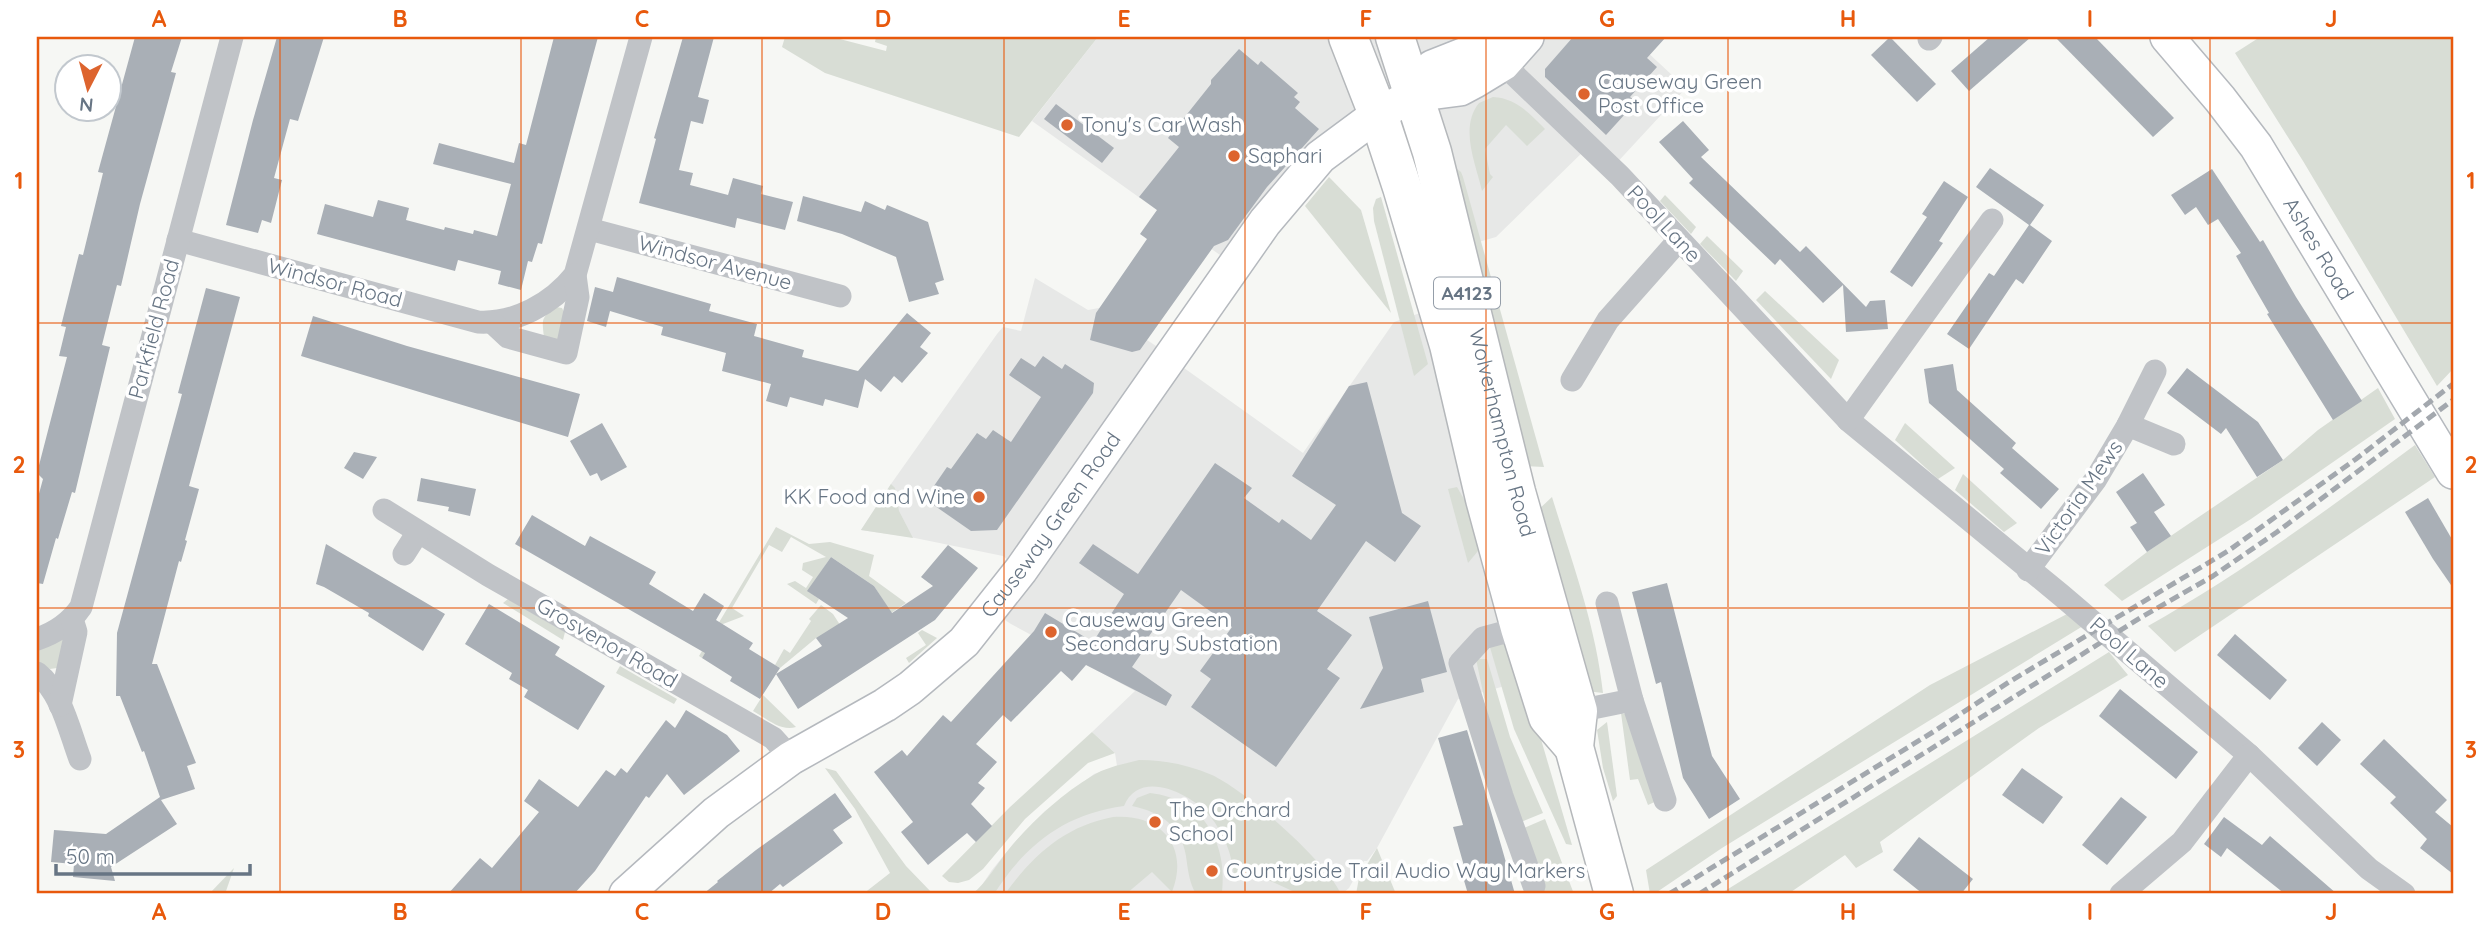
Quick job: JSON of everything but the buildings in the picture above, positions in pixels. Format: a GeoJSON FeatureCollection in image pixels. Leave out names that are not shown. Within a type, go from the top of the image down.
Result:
{"type":"FeatureCollection","features":[{"type":"Feature","properties":{"kind":"highway","name":"Wolverhampton Road"},"geometry":{"type":"LineString","coordinates":[[1348,37],[1378,114],[1449,345],[1485,499],[1520,628],[1548,717],[1576,729]]}},
{"type":"Feature","properties":{"kind":"highway","name":"Wolverhampton Road"},"geometry":{"type":"LineString","coordinates":[[1395,37],[1432,152],[1576,729],[1614,894]]}},
{"type":"Feature","properties":{"kind":"main road","name":"Causeway Green Road"},"geometry":{"type":"LineString","coordinates":[[626,894],[716,813],[790,758],[886,705],[921,681],[964,642],[1021,570],[1265,222],[1320,157],[1378,114],[1415,95],[1460,89],[1505,50],[1527,37]]}},
{"type":"Feature","properties":{"kind":"main road","name":"Ashes Road"},"geometry":{"type":"LineString","coordinates":[[2167,37],[2256,146],[2453,472]]}},
{"type":"Feature","properties":{"kind":"main road","name":"Causeway Green Road"},"geometry":{"type":"LineString","coordinates":[[1415,95],[1432,67],[1463,55],[1505,50]]}},
{"type":"Feature","properties":{"kind":"street","name":"Parkfield Road"},"geometry":{"type":"LineString","coordinates":[[60,705],[76,632],[72,619],[81,607],[232,37]]}},
{"type":"Feature","properties":{"kind":"street","name":"Windsor Road"},"geometry":{"type":"LineString","coordinates":[[178,240],[478,322],[494,323],[523,314],[562,292],[575,275],[641,37]]}},
{"type":"Feature","properties":{"kind":"street","name":"Pool Lane"},"geometry":{"type":"LineString","coordinates":[[1505,50],[1848,420],[2061,595],[2249,755],[2369,869],[2404,894]]}},
{"type":"Feature","properties":{"kind":"street"},"geometry":{"type":"LineString","coordinates":[[1848,420],[1992,220]]}},
{"type":"Feature","properties":{"kind":"street","name":"Windsor Avenue"},"geometry":{"type":"LineString","coordinates":[[589,229],[840,296]]}},
{"type":"Feature","properties":{"kind":"street"},"geometry":{"type":"LineString","coordinates":[[1572,380],[1608,320],[1679,240]]}},
{"type":"Feature","properties":{"kind":"street","name":"Windsor Road"},"geometry":{"type":"LineString","coordinates":[[494,323],[508,337],[566,353],[578,297],[575,275]]}},
{"type":"Feature","properties":{"kind":"street","name":"Victoria Mews"},"geometry":{"type":"LineString","coordinates":[[2028,570],[2096,479],[2128,425],[2155,371]]}},
{"type":"Feature","properties":{"kind":"street","name":"Victoria Mews"},"geometry":{"type":"LineString","coordinates":[[2128,425],[2174,444]]}},
{"type":"Feature","properties":{"kind":"street","name":"Grosvenor Road"},"geometry":{"type":"LineString","coordinates":[[384,510],[488,575],[773,738],[790,758]]}},
{"type":"Feature","properties":{"kind":"street"},"geometry":{"type":"LineString","coordinates":[[404,554],[418,532]]}},
{"type":"Feature","properties":{"kind":"street"},"geometry":{"type":"LineString","coordinates":[[1607,603],[1632,700],[1665,800]]}},
{"type":"Feature","properties":{"kind":"street"},"geometry":{"type":"LineString","coordinates":[[37,639],[59,629],[72,619]]}},
{"type":"Feature","properties":{"kind":"street"},"geometry":{"type":"LineString","coordinates":[[1520,628],[1483,638],[1460,663],[1534,886]]}},
{"type":"Feature","properties":{"kind":"street"},"geometry":{"type":"LineString","coordinates":[[37,673],[47,681],[60,705],[80,759]]}},
{"type":"Feature","properties":{"kind":"street"},"geometry":{"type":"LineString","coordinates":[[1576,729],[1632,700]]}},
{"type":"Feature","properties":{"kind":"street"},"geometry":{"type":"LineString","coordinates":[[2122,894],[2182,842],[2249,755]]}},
{"type":"Feature","properties":{"kind":"shaded area"},"geometry":{"type":"Polygon","coordinates":[[[785,37],[832,37],[886,51],[887,46],[875,42],[876,37],[1098,37],[1019,137],[825,73],[782,47],[785,37]]]}},
{"type":"Feature","properties":{"kind":"shaded area"},"geometry":{"type":"Polygon","coordinates":[[[1098,37],[1631,37],[1686,88],[1612,168],[1589,146],[1496,237],[1447,251],[1402,102],[1378,114],[1234,265],[1032,121],[1098,37]]]}},
{"type":"Feature","properties":{"kind":"shaded area"},"geometry":{"type":"Polygon","coordinates":[[[2260,37],[2453,37],[2453,369],[2437,386],[2303,161],[2235,53],[2260,37]]]}},
{"type":"Feature","properties":{"kind":"shaded area"},"geometry":{"type":"Polygon","coordinates":[[[1493,97],[1516,104],[1545,129],[1527,146],[1506,125],[1485,149],[1493,177],[1482,191],[1471,146],[1470,124],[1479,103],[1493,97]]]}},
{"type":"Feature","properties":{"kind":"shaded area"},"geometry":{"type":"Polygon","coordinates":[[[1457,169],[1463,177],[1544,467],[1523,466],[1452,171],[1457,169]]]}},
{"type":"Feature","properties":{"kind":"shaded area"},"geometry":{"type":"Polygon","coordinates":[[[1329,177],[1361,210],[1391,313],[1305,206],[1329,177]]]}},
{"type":"Feature","properties":{"kind":"shaded area"},"geometry":{"type":"Polygon","coordinates":[[[1665,195],[1696,227],[1691,234],[1660,201],[1665,195]]]}},
{"type":"Feature","properties":{"kind":"shaded area"},"geometry":{"type":"Polygon","coordinates":[[[1381,197],[1428,364],[1414,376],[1374,221],[1373,208],[1376,199],[1381,197]]]}},
{"type":"Feature","properties":{"kind":"shaded area"},"geometry":{"type":"Polygon","coordinates":[[[1707,236],[1743,271],[1736,281],[1700,244],[1707,236]]]}},
{"type":"Feature","properties":{"kind":"shaded area"},"geometry":{"type":"Polygon","coordinates":[[[1035,278],[1088,310],[1099,308],[1171,356],[1170,358],[1303,453],[1394,322],[1461,299],[1523,681],[1458,699],[1377,848],[1367,861],[1364,861],[1349,888],[1342,894],[972,894],[980,888],[1013,844],[1045,811],[1094,774],[1117,766],[1115,753],[1092,732],[1135,691],[990,610],[1021,571],[1003,556],[861,530],[997,334],[1003,327],[1021,331],[1035,278]]]}},
{"type":"Feature","properties":{"kind":"shaded area"},"geometry":{"type":"Polygon","coordinates":[[[1765,291],[1839,360],[1831,379],[1756,300],[1765,291]]]}},
{"type":"Feature","properties":{"kind":"shaded area"},"geometry":{"type":"Polygon","coordinates":[[[556,307],[562,308],[564,312],[557,345],[544,337],[543,326],[545,316],[556,307]]]}},
{"type":"Feature","properties":{"kind":"shaded area"},"geometry":{"type":"Polygon","coordinates":[[[2378,388],[2395,419],[2251,519],[2122,601],[2104,585],[2147,552],[2283,460],[2318,430],[2378,388]]]}},
{"type":"Feature","properties":{"kind":"shaded area"},"geometry":{"type":"Polygon","coordinates":[[[1905,423],[1955,468],[1938,479],[1895,440],[1905,423]]]}},
{"type":"Feature","properties":{"kind":"shaded area"},"geometry":{"type":"Polygon","coordinates":[[[2415,445],[2435,477],[2175,652],[2148,626],[2251,562],[2415,445]]]}},
{"type":"Feature","properties":{"kind":"shaded area"},"geometry":{"type":"Polygon","coordinates":[[[1963,474],[2017,523],[2004,532],[1955,490],[1963,474]]]}},
{"type":"Feature","properties":{"kind":"shaded area"},"geometry":{"type":"Polygon","coordinates":[[[891,484],[895,488],[899,511],[913,538],[861,530],[891,484]]]}},
{"type":"Feature","properties":{"kind":"shaded area"},"geometry":{"type":"Polygon","coordinates":[[[1457,487],[1475,518],[1483,545],[1468,563],[1448,489],[1457,487]]]}},
{"type":"Feature","properties":{"kind":"shaded area"},"geometry":{"type":"Polygon","coordinates":[[[1552,497],[1589,619],[1603,693],[1586,691],[1536,512],[1552,497]]]}},
{"type":"Feature","properties":{"kind":"shaded area"},"geometry":{"type":"Polygon","coordinates":[[[776,527],[809,544],[830,542],[874,555],[869,576],[906,603],[891,613],[874,586],[831,557],[808,591],[819,599],[816,604],[787,584],[795,581],[806,588],[813,577],[802,570],[803,563],[826,557],[791,537],[782,552],[769,545],[732,608],[744,616],[723,624],[702,658],[699,656],[776,527]]]}},
{"type":"Feature","properties":{"kind":"shaded area"},"geometry":{"type":"Polygon","coordinates":[[[508,599],[565,632],[563,640],[503,603],[508,599]]]}},
{"type":"Feature","properties":{"kind":"shaded area"},"geometry":{"type":"Polygon","coordinates":[[[821,605],[833,614],[844,631],[816,638],[780,668],[775,665],[784,649],[790,653],[811,621],[809,619],[821,605]]]}},
{"type":"Feature","properties":{"kind":"shaded area"},"geometry":{"type":"Polygon","coordinates":[[[2067,614],[2083,626],[1722,848],[1654,894],[1650,894],[1646,870],[1930,685],[2067,614]]]}},
{"type":"Feature","properties":{"kind":"shaded area"},"geometry":{"type":"Polygon","coordinates":[[[922,630],[937,638],[909,663],[906,658],[926,645],[918,633],[922,630]]]}},
{"type":"Feature","properties":{"kind":"shaded area"},"geometry":{"type":"Polygon","coordinates":[[[1511,637],[1572,845],[1566,844],[1514,729],[1489,644],[1511,637]]]}},
{"type":"Feature","properties":{"kind":"shaded area"},"geometry":{"type":"Polygon","coordinates":[[[64,638],[57,668],[50,669],[37,664],[37,647],[64,638]]]}},
{"type":"Feature","properties":{"kind":"shaded area"},"geometry":{"type":"Polygon","coordinates":[[[2109,652],[2128,675],[2039,728],[1880,842],[1883,852],[1856,868],[1845,855],[1788,894],[1720,894],[2109,652]]]}},
{"type":"Feature","properties":{"kind":"shaded area"},"geometry":{"type":"Polygon","coordinates":[[[1476,659],[1487,659],[1510,737],[1543,813],[1521,822],[1493,740],[1476,659]]]}},
{"type":"Feature","properties":{"kind":"shaded area"},"geometry":{"type":"Polygon","coordinates":[[[620,666],[677,699],[674,704],[616,673],[620,666]]]}},
{"type":"Feature","properties":{"kind":"shaded area"},"geometry":{"type":"Polygon","coordinates":[[[763,695],[796,727],[779,726],[753,711],[763,695]]]}},
{"type":"Feature","properties":{"kind":"shaded area"},"geometry":{"type":"Polygon","coordinates":[[[1621,713],[1625,714],[1659,800],[1648,805],[1638,779],[1630,780],[1621,713]]]}},
{"type":"Feature","properties":{"kind":"shaded area"},"geometry":{"type":"Polygon","coordinates":[[[1607,722],[1617,796],[1613,801],[1603,768],[1597,730],[1607,722]]]}},
{"type":"Feature","properties":{"kind":"shaded area"},"geometry":{"type":"Polygon","coordinates":[[[1092,732],[1115,753],[1088,763],[1025,819],[983,869],[969,880],[949,882],[942,876],[1010,807],[1092,732]]]}},
{"type":"Feature","properties":{"kind":"shaded area"},"geometry":{"type":"Polygon","coordinates":[[[1139,760],[1185,766],[1226,783],[1264,811],[1303,846],[1333,880],[1341,894],[1299,894],[1266,879],[1234,876],[1226,844],[1210,816],[1191,799],[1166,788],[1153,786],[1141,788],[1131,795],[1124,806],[1083,816],[1065,824],[1034,846],[1006,876],[994,894],[972,894],[1019,838],[1059,800],[1097,773],[1139,760]]]}},
{"type":"Feature","properties":{"kind":"shaded area"},"geometry":{"type":"Polygon","coordinates":[[[825,768],[836,771],[906,866],[933,894],[863,894],[890,873],[855,809],[825,768]]]}},
{"type":"Feature","properties":{"kind":"shaded area"},"geometry":{"type":"Polygon","coordinates":[[[1150,793],[1185,804],[1198,814],[1208,827],[1221,858],[1222,894],[1196,894],[1180,836],[1161,817],[1132,806],[1137,798],[1150,793]]]}},
{"type":"Feature","properties":{"kind":"shaded area"},"geometry":{"type":"Polygon","coordinates":[[[1113,817],[1130,817],[1145,821],[1167,836],[1174,847],[1177,860],[1177,875],[1172,892],[1152,872],[1126,894],[1005,894],[1027,867],[1052,844],[1080,827],[1113,817]]]}},
{"type":"Feature","properties":{"kind":"shaded area"},"geometry":{"type":"Polygon","coordinates":[[[1545,819],[1574,894],[1524,894],[1542,880],[1524,828],[1545,819]]]}},
{"type":"Feature","properties":{"kind":"shaded area"},"geometry":{"type":"Polygon","coordinates":[[[1377,848],[1396,894],[1356,894],[1359,878],[1377,848]]]}},
{"type":"Feature","properties":{"kind":"shaded area"},"geometry":{"type":"Polygon","coordinates":[[[234,868],[225,894],[209,894],[234,868]]]}},
{"type":"Feature","properties":{"kind":"railway"},"geometry":{"type":"LineString","coordinates":[[1669,894],[1933,732],[2009,682],[2228,551],[2356,459],[2453,384]]}},
{"type":"Feature","properties":{"kind":"railway"},"geometry":{"type":"LineString","coordinates":[[1699,894],[2140,618],[2213,576],[2277,532],[2453,400]]}},
{"type":"Feature","properties":{"kind":"place","name":"Causeway Green Post Office"},"geometry":{"type":"Point","coordinates":[1584,94]}},
{"type":"Feature","properties":{"kind":"place","name":"Tony's Car Wash"},"geometry":{"type":"Point","coordinates":[1067,125]}},
{"type":"Feature","properties":{"kind":"place","name":"Saphari"},"geometry":{"type":"Point","coordinates":[1234,156]}},
{"type":"Feature","properties":{"kind":"place","name":"KK Food and Wine"},"geometry":{"type":"Point","coordinates":[979,497]}},
{"type":"Feature","properties":{"kind":"place","name":"Causeway Green Secondary Substation"},"geometry":{"type":"Point","coordinates":[1051,632]}},
{"type":"Feature","properties":{"kind":"place","name":"The Orchard School"},"geometry":{"type":"Point","coordinates":[1155,822]}},
{"type":"Feature","properties":{"kind":"place","name":"Countryside Trail Audio Way Markers"},"geometry":{"type":"Point","coordinates":[1212,871]}}]}
